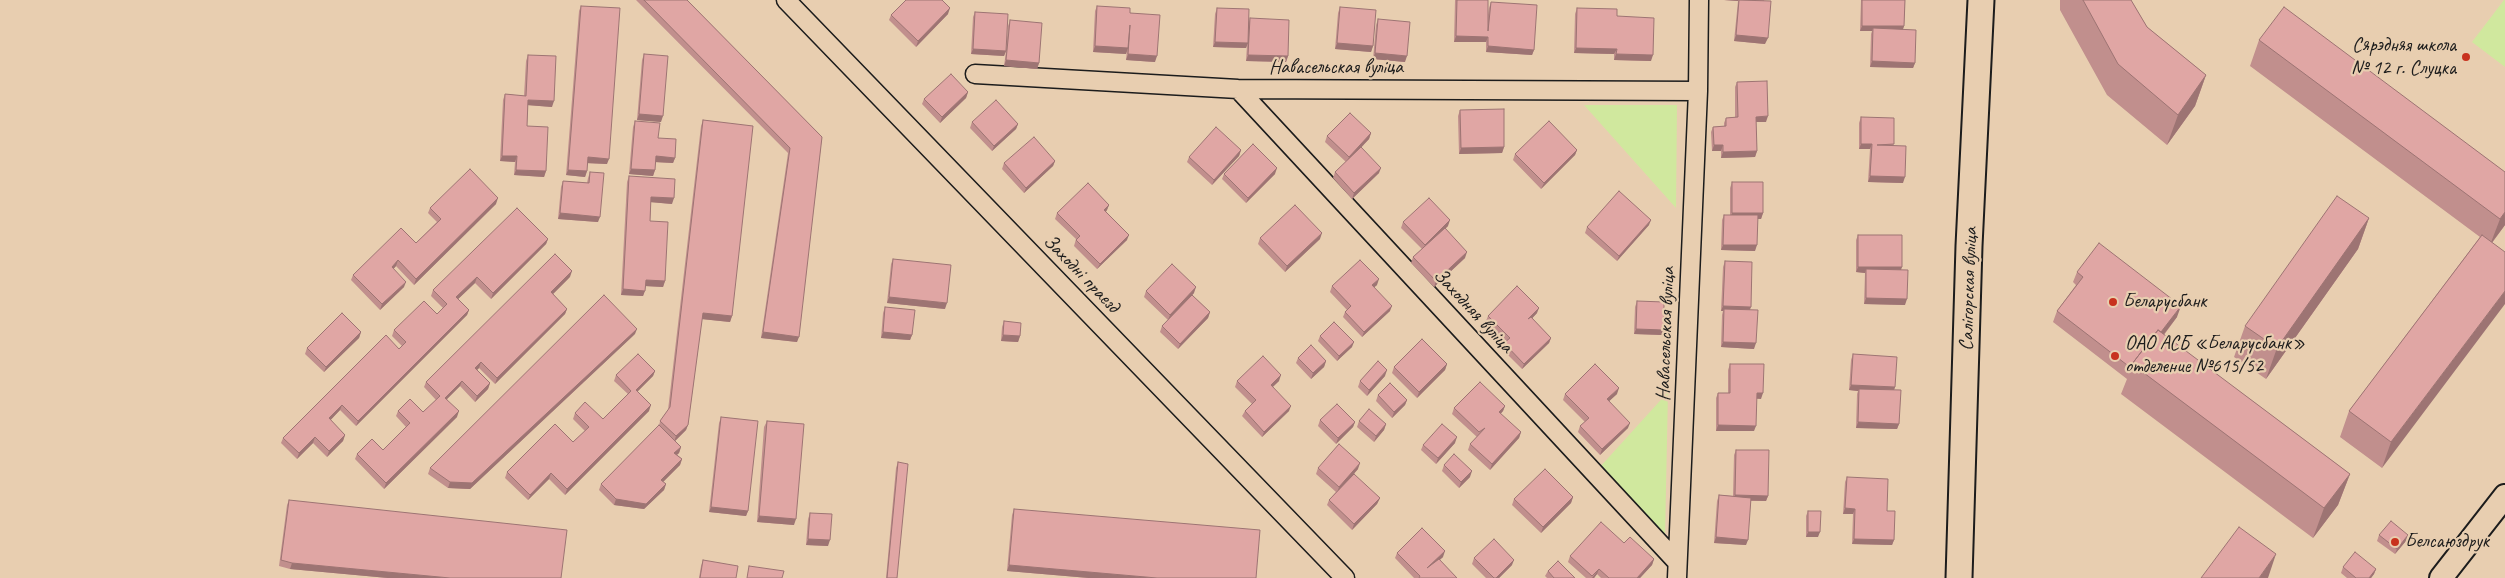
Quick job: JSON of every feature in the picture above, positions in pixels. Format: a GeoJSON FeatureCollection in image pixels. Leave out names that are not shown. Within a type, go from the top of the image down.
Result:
{"type":"FeatureCollection","features":[{"type":"Feature","properties":{"kind":"main road","name":"Салігорская вуліца"},"geometry":{"type":"LineString","coordinates":[[1959,578],[1969,246],[1981,0]]}},
{"type":"Feature","properties":{"kind":"street","name":"Заходні праезд"},"geometry":{"type":"LineString","coordinates":[[786,0],[1346,578]]}},
{"type":"Feature","properties":{"kind":"street","name":"Навасельская вуліца"},"geometry":{"type":"LineString","coordinates":[[1677,570],[1698,91],[1699,0]]}},
{"type":"Feature","properties":{"kind":"street","name":"Навасельская вуліца"},"geometry":{"type":"LineString","coordinates":[[975,74],[1238,89],[1698,91]]}},
{"type":"Feature","properties":{"kind":"street","name":"Заходняя вуліца"},"geometry":{"type":"LineString","coordinates":[[1238,89],[1677,570]]}},
{"type":"Feature","properties":{"kind":"street"},"geometry":{"type":"LineString","coordinates":[[2441,578],[2505,496]]}},
{"type":"Feature","properties":{"kind":"green space"},"geometry":{"type":"Polygon","coordinates":[[[2505,0],[2505,67],[2472,42],[2505,0]]]}},
{"type":"Feature","properties":{"kind":"green space"},"geometry":{"type":"Polygon","coordinates":[[[1584,105],[1677,105],[1676,208],[1584,105]]]}},
{"type":"Feature","properties":{"kind":"green space"},"geometry":{"type":"Polygon","coordinates":[[[1668,392],[1665,536],[1599,468],[1668,392]]]}},
{"type":"Feature","properties":{"kind":"building"},"geometry":{"type":"Polygon","coordinates":[[[644,0],[687,0],[822,137],[799,337],[763,332],[790,148],[644,0]]]}},
{"type":"Feature","properties":{"kind":"building"},"geometry":{"type":"Polygon","coordinates":[[[906,0],[942,0],[950,8],[918,41],[891,15],[906,0]]]}},
{"type":"Feature","properties":{"kind":"building"},"geometry":{"type":"Polygon","coordinates":[[[1457,0],[1488,0],[1488,31],[1491,2],[1537,5],[1534,50],[1488,46],[1488,37],[1456,36],[1457,0]]]}},
{"type":"Feature","properties":{"kind":"building"},"geometry":{"type":"Polygon","coordinates":[[[1739,0],[1771,1],[1768,38],[1736,35],[1739,0]]]}},
{"type":"Feature","properties":{"kind":"building"},"geometry":{"type":"Polygon","coordinates":[[[1862,0],[1905,0],[1904,26],[1862,26],[1862,0]]]}},
{"type":"Feature","properties":{"kind":"building"},"geometry":{"type":"Polygon","coordinates":[[[2083,0],[2131,0],[2147,27],[2206,75],[2178,115],[2118,64],[2083,0]]]}},
{"type":"Feature","properties":{"kind":"building"},"geometry":{"type":"Polygon","coordinates":[[[581,6],[620,8],[609,159],[588,157],[587,171],[568,170],[581,6]]]}},
{"type":"Feature","properties":{"kind":"building"},"geometry":{"type":"Polygon","coordinates":[[[1097,6],[1130,8],[1130,13],[1160,15],[1157,56],[1128,54],[1130,25],[1128,48],[1095,46],[1097,6]]]}},
{"type":"Feature","properties":{"kind":"building"},"geometry":{"type":"Polygon","coordinates":[[[1340,7],[1376,10],[1373,46],[1337,43],[1340,7]]]}},
{"type":"Feature","properties":{"kind":"building"},"geometry":{"type":"Polygon","coordinates":[[[2284,7],[2505,172],[2505,212],[2500,219],[2259,40],[2284,7]]]}},
{"type":"Feature","properties":{"kind":"building"},"geometry":{"type":"Polygon","coordinates":[[[1217,8],[1249,9],[1248,43],[1215,42],[1217,8]]]}},
{"type":"Feature","properties":{"kind":"building"},"geometry":{"type":"Polygon","coordinates":[[[1577,8],[1617,9],[1617,16],[1654,18],[1653,55],[1616,54],[1617,49],[1576,48],[1577,8]]]}},
{"type":"Feature","properties":{"kind":"building"},"geometry":{"type":"Polygon","coordinates":[[[975,12],[1008,14],[1006,51],[973,49],[975,12]]]}},
{"type":"Feature","properties":{"kind":"building"},"geometry":{"type":"Polygon","coordinates":[[[1250,18],[1289,20],[1288,56],[1248,55],[1250,18]]]}},
{"type":"Feature","properties":{"kind":"building"},"geometry":{"type":"Polygon","coordinates":[[[1378,19],[1410,22],[1407,56],[1375,53],[1378,19]]]}},
{"type":"Feature","properties":{"kind":"building"},"geometry":{"type":"Polygon","coordinates":[[[1010,20],[1042,23],[1039,63],[1006,60],[1010,20]]]}},
{"type":"Feature","properties":{"kind":"building"},"geometry":{"type":"Polygon","coordinates":[[[1873,28],[1916,30],[1915,63],[1872,61],[1873,28]]]}},
{"type":"Feature","properties":{"kind":"building"},"geometry":{"type":"Polygon","coordinates":[[[644,54],[668,56],[663,116],[639,114],[644,54]]]}},
{"type":"Feature","properties":{"kind":"building"},"geometry":{"type":"Polygon","coordinates":[[[528,55],[556,56],[554,101],[528,100],[527,126],[548,127],[546,171],[516,170],[517,156],[502,156],[505,94],[526,96],[528,55]]]}},
{"type":"Feature","properties":{"kind":"building"},"geometry":{"type":"Polygon","coordinates":[[[951,74],[968,92],[942,117],[924,99],[951,74]]]}},
{"type":"Feature","properties":{"kind":"building"},"geometry":{"type":"Polygon","coordinates":[[[1767,81],[1768,116],[1756,117],[1757,151],[1723,152],[1723,145],[1714,145],[1713,127],[1726,126],[1726,118],[1738,117],[1737,82],[1767,81]]]}},
{"type":"Feature","properties":{"kind":"building"},"geometry":{"type":"Polygon","coordinates":[[[996,100],[1018,124],[994,146],[972,122],[996,100]]]}},
{"type":"Feature","properties":{"kind":"building"},"geometry":{"type":"Polygon","coordinates":[[[1504,109],[1504,147],[1461,148],[1460,110],[1504,109]]]}},
{"type":"Feature","properties":{"kind":"building"},"geometry":{"type":"Polygon","coordinates":[[[1350,113],[1371,133],[1349,157],[1327,136],[1350,113]]]}},
{"type":"Feature","properties":{"kind":"building"},"geometry":{"type":"Polygon","coordinates":[[[1861,117],[1894,118],[1894,144],[1877,145],[1906,146],[1905,177],[1870,176],[1872,144],[1861,144],[1861,117]]]}},
{"type":"Feature","properties":{"kind":"building"},"geometry":{"type":"Polygon","coordinates":[[[703,120],[753,126],[732,316],[703,313],[688,425],[676,436],[660,421],[670,407],[703,120]]]}},
{"type":"Feature","properties":{"kind":"building"},"geometry":{"type":"Polygon","coordinates":[[[635,121],[660,123],[658,138],[676,139],[675,158],[656,156],[655,170],[631,169],[635,121]]]}},
{"type":"Feature","properties":{"kind":"building"},"geometry":{"type":"Polygon","coordinates":[[[1549,121],[1577,150],[1544,183],[1515,154],[1549,121]]]}},
{"type":"Feature","properties":{"kind":"building"},"geometry":{"type":"Polygon","coordinates":[[[1216,127],[1241,150],[1214,180],[1189,157],[1216,127]]]}},
{"type":"Feature","properties":{"kind":"building"},"geometry":{"type":"Polygon","coordinates":[[[1034,137],[1055,161],[1026,188],[1004,163],[1034,137]]]}},
{"type":"Feature","properties":{"kind":"building"},"geometry":{"type":"Polygon","coordinates":[[[1253,144],[1277,168],[1248,198],[1224,174],[1253,144]]]}},
{"type":"Feature","properties":{"kind":"building"},"geometry":{"type":"Polygon","coordinates":[[[1361,147],[1381,168],[1354,193],[1335,172],[1361,147]]]}},
{"type":"Feature","properties":{"kind":"building"},"geometry":{"type":"Polygon","coordinates":[[[470,169],[498,198],[416,279],[398,260],[392,267],[406,282],[382,304],[353,275],[401,228],[416,243],[441,219],[430,208],[470,169]]]}},
{"type":"Feature","properties":{"kind":"building"},"geometry":{"type":"Polygon","coordinates":[[[590,172],[604,173],[600,217],[560,213],[563,181],[589,183],[590,172]]]}},
{"type":"Feature","properties":{"kind":"building"},"geometry":{"type":"Polygon","coordinates":[[[629,176],[675,179],[674,198],[651,197],[650,221],[668,222],[665,281],[646,280],[645,291],[623,289],[629,176]]]}},
{"type":"Feature","properties":{"kind":"building"},"geometry":{"type":"Polygon","coordinates":[[[1732,182],[1763,182],[1763,213],[1732,213],[1732,182]]]}},
{"type":"Feature","properties":{"kind":"building"},"geometry":{"type":"Polygon","coordinates":[[[1088,183],[1109,205],[1104,210],[1129,235],[1100,264],[1076,240],[1080,236],[1057,213],[1088,183]]]}},
{"type":"Feature","properties":{"kind":"building"},"geometry":{"type":"Polygon","coordinates":[[[1619,191],[1651,220],[1619,256],[1587,227],[1619,191]]]}},
{"type":"Feature","properties":{"kind":"building"},"geometry":{"type":"Polygon","coordinates":[[[2337,196],[2369,218],[2277,348],[2245,326],[2337,196]]]}},
{"type":"Feature","properties":{"kind":"building"},"geometry":{"type":"Polygon","coordinates":[[[1429,198],[1450,220],[1425,245],[1403,222],[1429,198]]]}},
{"type":"Feature","properties":{"kind":"building"},"geometry":{"type":"Polygon","coordinates":[[[1295,205],[1322,233],[1287,266],[1260,238],[1295,205]]]}},
{"type":"Feature","properties":{"kind":"building"},"geometry":{"type":"Polygon","coordinates":[[[517,208],[548,239],[493,293],[477,277],[456,297],[469,310],[358,421],[342,405],[329,418],[345,435],[329,451],[315,437],[299,453],[283,438],[386,335],[399,349],[406,342],[394,330],[424,301],[437,314],[447,304],[433,290],[517,208]]]}},
{"type":"Feature","properties":{"kind":"building"},"geometry":{"type":"Polygon","coordinates":[[[1724,215],[1758,215],[1757,245],[1723,245],[1724,215]]]}},
{"type":"Feature","properties":{"kind":"building"},"geometry":{"type":"Polygon","coordinates":[[[1445,228],[1467,252],[1436,281],[1413,257],[1445,228]]]}},
{"type":"Feature","properties":{"kind":"building"},"geometry":{"type":"Polygon","coordinates":[[[1858,235],[1902,235],[1902,267],[1858,267],[1858,235]]]}},
{"type":"Feature","properties":{"kind":"building"},"geometry":{"type":"Polygon","coordinates":[[[2482,235],[2505,252],[2505,291],[2391,442],[2349,411],[2482,235]]]}},
{"type":"Feature","properties":{"kind":"building","name":"Беларусбанк"},"geometry":{"type":"Polygon","coordinates":[[[2099,243],[2181,306],[2161,332],[2158,330],[2132,364],[2131,368],[2057,311],[2083,277],[2077,272],[2099,243]]]}},
{"type":"Feature","properties":{"kind":"building"},"geometry":{"type":"Polygon","coordinates":[[[555,254],[572,271],[551,292],[567,309],[497,378],[481,362],[475,368],[490,383],[477,396],[462,381],[445,398],[459,411],[386,483],[357,454],[372,439],[383,450],[410,423],[398,411],[410,399],[423,412],[440,396],[426,382],[555,254]]]}},
{"type":"Feature","properties":{"kind":"building"},"geometry":{"type":"Polygon","coordinates":[[[893,259],[951,265],[947,303],[889,297],[893,259]]]}},
{"type":"Feature","properties":{"kind":"building"},"geometry":{"type":"Polygon","coordinates":[[[1360,260],[1379,279],[1372,285],[1392,306],[1364,332],[1345,312],[1351,306],[1332,286],[1360,260]]]}},
{"type":"Feature","properties":{"kind":"building"},"geometry":{"type":"Polygon","coordinates":[[[1725,261],[1752,262],[1751,307],[1723,306],[1725,261]]]}},
{"type":"Feature","properties":{"kind":"building"},"geometry":{"type":"Polygon","coordinates":[[[1172,264],[1196,287],[1170,315],[1146,291],[1172,264]]]}},
{"type":"Feature","properties":{"kind":"building"},"geometry":{"type":"Polygon","coordinates":[[[1866,269],[1908,270],[1907,299],[1866,298],[1866,269]]]}},
{"type":"Feature","properties":{"kind":"building"},"geometry":{"type":"Polygon","coordinates":[[[1517,286],[1539,308],[1528,319],[1531,317],[1551,338],[1524,364],[1504,343],[1510,338],[1488,316],[1517,286]]]}},
{"type":"Feature","properties":{"kind":"building"},"geometry":{"type":"Polygon","coordinates":[[[604,295],[637,329],[472,483],[450,482],[430,468],[604,295]]]}},
{"type":"Feature","properties":{"kind":"building"},"geometry":{"type":"Polygon","coordinates":[[[1192,295],[1210,312],[1180,344],[1162,326],[1192,295]]]}},
{"type":"Feature","properties":{"kind":"building"},"geometry":{"type":"Polygon","coordinates":[[[1637,301],[1664,302],[1664,330],[1636,329],[1637,301]]]}},
{"type":"Feature","properties":{"kind":"building"},"geometry":{"type":"Polygon","coordinates":[[[885,307],[915,310],[912,335],[883,332],[885,307]]]}},
{"type":"Feature","properties":{"kind":"building"},"geometry":{"type":"Polygon","coordinates":[[[1724,309],[1758,310],[1756,343],[1723,342],[1724,309]]]}},
{"type":"Feature","properties":{"kind":"building"},"geometry":{"type":"Polygon","coordinates":[[[342,313],[361,332],[326,367],[307,348],[342,313]]]}},
{"type":"Feature","properties":{"kind":"building"},"geometry":{"type":"Polygon","coordinates":[[[1004,321],[1021,323],[1020,336],[1003,335],[1004,321]]]}},
{"type":"Feature","properties":{"kind":"building"},"geometry":{"type":"Polygon","coordinates":[[[1334,322],[1354,342],[1339,356],[1320,336],[1334,322]]]}},
{"type":"Feature","properties":{"kind":"building"},"geometry":{"type":"Polygon","coordinates":[[[2158,330],[2350,474],[2324,508],[2132,364],[2158,330]]]}},
{"type":"Feature","properties":{"kind":"building"},"geometry":{"type":"Polygon","coordinates":[[[1422,339],[1447,364],[1419,392],[1394,367],[1422,339]]]}},
{"type":"Feature","properties":{"kind":"building"},"geometry":{"type":"Polygon","coordinates":[[[1311,345],[1326,361],[1313,373],[1298,358],[1311,345]]]}},
{"type":"Feature","properties":{"kind":"building"},"geometry":{"type":"Polygon","coordinates":[[[638,354],[655,371],[636,390],[651,405],[567,489],[551,473],[530,495],[507,472],[555,424],[573,442],[589,427],[575,413],[585,402],[603,419],[631,391],[616,375],[638,354]]]}},
{"type":"Feature","properties":{"kind":"building"},"geometry":{"type":"Polygon","coordinates":[[[1853,354],[1897,357],[1895,387],[1851,385],[1853,354]]]}},
{"type":"Feature","properties":{"kind":"building"},"geometry":{"type":"Polygon","coordinates":[[[1263,356],[1281,375],[1271,385],[1291,406],[1264,432],[1245,411],[1256,400],[1237,381],[1263,356]]]}},
{"type":"Feature","properties":{"kind":"building"},"geometry":{"type":"Polygon","coordinates":[[[1378,361],[1387,370],[1369,390],[1360,381],[1378,361]]]}},
{"type":"Feature","properties":{"kind":"building"},"geometry":{"type":"Polygon","coordinates":[[[1595,364],[1619,388],[1607,399],[1630,423],[1602,449],[1580,426],[1589,418],[1565,394],[1595,364]]]}},
{"type":"Feature","properties":{"kind":"building"},"geometry":{"type":"Polygon","coordinates":[[[1730,364],[1764,364],[1763,393],[1757,393],[1756,426],[1718,425],[1718,393],[1730,393],[1730,364]]]}},
{"type":"Feature","properties":{"kind":"building"},"geometry":{"type":"Polygon","coordinates":[[[1480,382],[1505,406],[1499,412],[1521,432],[1492,464],[1470,444],[1485,428],[1479,432],[1454,408],[1480,382]]]}},
{"type":"Feature","properties":{"kind":"building"},"geometry":{"type":"Polygon","coordinates":[[[1390,383],[1407,400],[1394,412],[1378,395],[1390,383]]]}},
{"type":"Feature","properties":{"kind":"building"},"geometry":{"type":"Polygon","coordinates":[[[1859,389],[1901,390],[1899,424],[1858,422],[1859,389]]]}},
{"type":"Feature","properties":{"kind":"building"},"geometry":{"type":"Polygon","coordinates":[[[1337,404],[1355,422],[1338,438],[1320,420],[1337,404]]]}},
{"type":"Feature","properties":{"kind":"building"},"geometry":{"type":"Polygon","coordinates":[[[1369,409],[1386,424],[1376,436],[1359,421],[1369,409]]]}},
{"type":"Feature","properties":{"kind":"building"},"geometry":{"type":"Polygon","coordinates":[[[721,417],[758,421],[748,511],[711,507],[721,417]]]}},
{"type":"Feature","properties":{"kind":"building"},"geometry":{"type":"Polygon","coordinates":[[[767,421],[804,424],[796,519],[759,516],[767,421]]]}},
{"type":"Feature","properties":{"kind":"building"},"geometry":{"type":"Polygon","coordinates":[[[1442,424],[1457,437],[1438,458],[1423,445],[1442,424]]]}},
{"type":"Feature","properties":{"kind":"building"},"geometry":{"type":"Polygon","coordinates":[[[659,425],[681,447],[674,453],[682,459],[661,480],[666,484],[646,504],[616,499],[601,484],[659,425]]]}},
{"type":"Feature","properties":{"kind":"building"},"geometry":{"type":"Polygon","coordinates":[[[1339,444],[1360,463],[1339,487],[1318,468],[1339,444]]]}},
{"type":"Feature","properties":{"kind":"building"},"geometry":{"type":"Polygon","coordinates":[[[1736,450],[1769,450],[1768,496],[1735,495],[1736,450]]]}},
{"type":"Feature","properties":{"kind":"building"},"geometry":{"type":"Polygon","coordinates":[[[1454,454],[1472,471],[1461,482],[1444,465],[1454,454]]]}},
{"type":"Feature","properties":{"kind":"building"},"geometry":{"type":"Polygon","coordinates":[[[898,462],[908,464],[897,578],[887,578],[898,462]]]}},
{"type":"Feature","properties":{"kind":"building"},"geometry":{"type":"Polygon","coordinates":[[[1545,469],[1573,497],[1543,527],[1514,499],[1545,469]]]}},
{"type":"Feature","properties":{"kind":"building"},"geometry":{"type":"Polygon","coordinates":[[[1354,474],[1380,498],[1354,524],[1329,500],[1354,474]]]}},
{"type":"Feature","properties":{"kind":"building"},"geometry":{"type":"Polygon","coordinates":[[[1847,477],[1888,479],[1887,511],[1895,511],[1894,540],[1854,539],[1855,509],[1845,508],[1847,477]]]}},
{"type":"Feature","properties":{"kind":"building"},"geometry":{"type":"Polygon","coordinates":[[[1719,495],[1751,498],[1748,540],[1716,537],[1719,495]]]}},
{"type":"Feature","properties":{"kind":"building"},"geometry":{"type":"Polygon","coordinates":[[[289,500],[567,530],[561,578],[450,578],[292,563],[281,560],[289,500]]]}},
{"type":"Feature","properties":{"kind":"building"},"geometry":{"type":"Polygon","coordinates":[[[1014,509],[1260,530],[1256,578],[1157,578],[1009,565],[1014,509]]]}},
{"type":"Feature","properties":{"kind":"building"},"geometry":{"type":"Polygon","coordinates":[[[1808,511],[1821,511],[1820,532],[1808,532],[1808,511]]]}},
{"type":"Feature","properties":{"kind":"building"},"geometry":{"type":"Polygon","coordinates":[[[810,513],[832,514],[830,540],[808,539],[810,513]]]}},
{"type":"Feature","properties":{"kind":"building"},"geometry":{"type":"Polygon","coordinates":[[[2391,521],[2408,535],[2397,549],[2379,535],[2391,521]]]}},
{"type":"Feature","properties":{"kind":"building"},"geometry":{"type":"Polygon","coordinates":[[[1601,522],[1624,543],[1630,537],[1654,559],[1637,578],[1609,578],[1599,569],[1592,576],[1570,556],[1601,522]]]}},
{"type":"Feature","properties":{"kind":"building"},"geometry":{"type":"Polygon","coordinates":[[[2239,527],[2276,554],[2259,578],[2201,578],[2239,527]]]}},
{"type":"Feature","properties":{"kind":"building"},"geometry":{"type":"Polygon","coordinates":[[[1422,528],[1445,551],[1427,568],[1439,559],[1457,578],[1419,578],[1420,576],[1397,553],[1422,528]]]}},
{"type":"Feature","properties":{"kind":"building"},"geometry":{"type":"Polygon","coordinates":[[[1494,539],[1514,560],[1496,578],[1474,558],[1494,539]]]}},
{"type":"Feature","properties":{"kind":"building"},"geometry":{"type":"Polygon","coordinates":[[[2355,552],[2376,569],[2369,578],[2356,578],[2343,567],[2355,552]]]}},
{"type":"Feature","properties":{"kind":"building"},"geometry":{"type":"Polygon","coordinates":[[[703,560],[738,566],[736,578],[700,578],[703,560]]]}},
{"type":"Feature","properties":{"kind":"building"},"geometry":{"type":"Polygon","coordinates":[[[1558,561],[1575,578],[1554,578],[1548,571],[1558,561]]]}},
{"type":"Feature","properties":{"kind":"building"},"geometry":{"type":"Polygon","coordinates":[[[749,566],[784,571],[782,578],[747,578],[749,566]]]}},
{"type":"Feature","properties":{"kind":"place","name":"Сярэдняя школа № 12 г. Слуцка"},"geometry":{"type":"Point","coordinates":[2466,57]}},
{"type":"Feature","properties":{"kind":"place","name":"Беларусбанк"},"geometry":{"type":"Point","coordinates":[2113,302]}},
{"type":"Feature","properties":{"kind":"place","name":"ОАО АСБ «Беларусбанк» отделение №615/52"},"geometry":{"type":"Point","coordinates":[2115,356]}},
{"type":"Feature","properties":{"kind":"place","name":"Белсаюздрук"},"geometry":{"type":"Point","coordinates":[2395,542]}}]}
